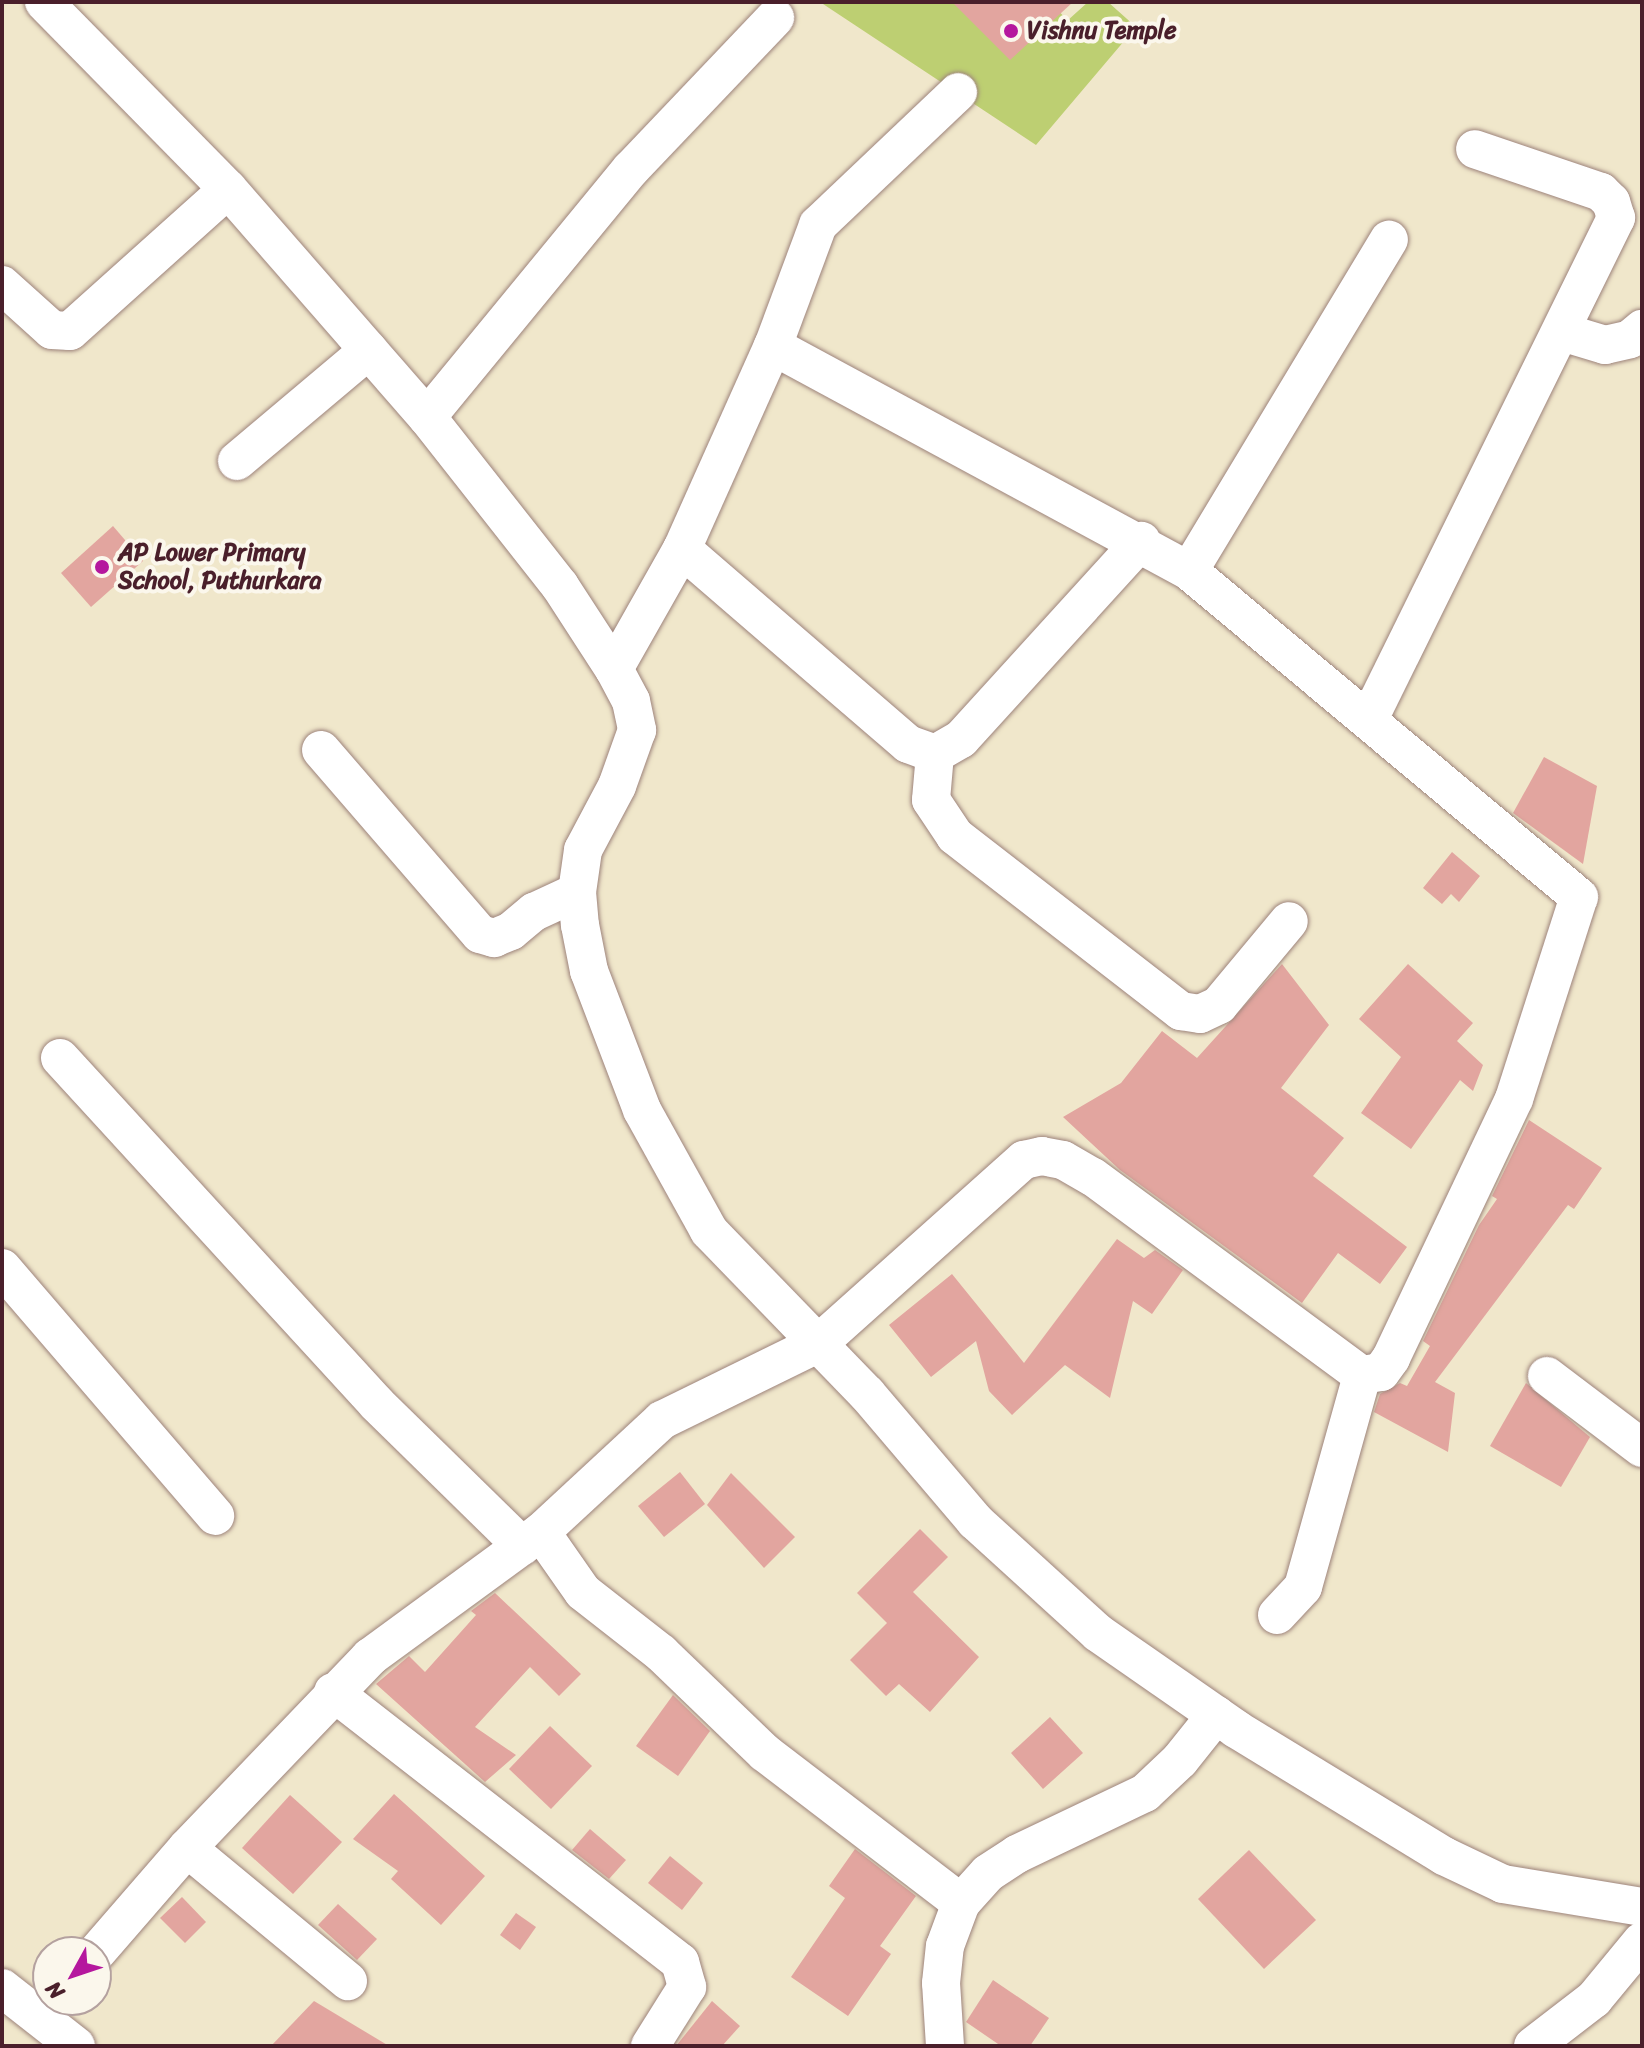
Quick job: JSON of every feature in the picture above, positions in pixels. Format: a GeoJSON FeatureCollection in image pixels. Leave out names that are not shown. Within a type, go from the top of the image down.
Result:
{"type":"FeatureCollection","features":[{"type":"Feature","properties":{"kind":"street"},"geometry":{"type":"LineString","coordinates":[[44,2],[228,189],[427,417],[560,586],[614,669],[631,701],[637,730],[622,776],[583,850],[577,892],[589,971],[642,1110],[709,1231],[819,1343],[975,1521],[1042,1587],[1098,1633],[1216,1715],[1444,1856],[1503,1884],[1642,1907]]}},
{"type":"Feature","properties":{"kind":"street"},"geometry":{"type":"LineString","coordinates":[[427,417],[631,169],[775,18]]}},
{"type":"Feature","properties":{"kind":"street"},"geometry":{"type":"LineString","coordinates":[[614,669],[682,549],[773,346],[818,225],[958,92]]}},
{"type":"Feature","properties":{"kind":"street"},"geometry":{"type":"LineString","coordinates":[[1369,719],[1494,457],[1562,332],[1616,218],[1611,202],[1601,192],[1475,149]]}},
{"type":"Feature","properties":{"kind":"street"},"geometry":{"type":"LineString","coordinates":[[2,285],[52,330],[70,331],[228,189]]}},
{"type":"Feature","properties":{"kind":"street"},"geometry":{"type":"LineString","coordinates":[[1189,571],[1389,240]]}},
{"type":"Feature","properties":{"kind":"street"},"geometry":{"type":"LineString","coordinates":[[1562,332],[1605,345],[1630,339],[1642,329]]}},
{"type":"Feature","properties":{"kind":"street"},"geometry":{"type":"LineString","coordinates":[[111,1936],[187,1848],[333,1692],[370,1657],[531,1539],[662,1420],[819,1343],[998,1179],[1024,1160],[1042,1156],[1063,1160],[1093,1177],[1362,1375],[1381,1372],[1391,1358],[1514,1099],[1579,897],[1189,571],[1141,541],[773,346]]}},
{"type":"Feature","properties":{"kind":"street"},"geometry":{"type":"LineString","coordinates":[[237,461],[369,350]]}},
{"type":"Feature","properties":{"kind":"street"},"geometry":{"type":"LineString","coordinates":[[935,754],[961,739],[1141,541]]}},
{"type":"Feature","properties":{"kind":"street"},"geometry":{"type":"LineString","coordinates":[[682,549],[908,744],[935,754]]}},
{"type":"Feature","properties":{"kind":"street"},"geometry":{"type":"LineString","coordinates":[[321,750],[480,934],[494,938],[511,931],[534,912],[577,892]]}},
{"type":"Feature","properties":{"kind":"street"},"geometry":{"type":"LineString","coordinates":[[935,754],[931,800],[955,836],[1181,1011],[1200,1014],[1219,1005],[1289,921]]}},
{"type":"Feature","properties":{"kind":"street"},"geometry":{"type":"LineString","coordinates":[[60,1058],[367,1393],[531,1539],[583,1592],[661,1653],[765,1753],[961,1903]]}},
{"type":"Feature","properties":{"kind":"street"},"geometry":{"type":"LineString","coordinates":[[2,1268],[215,1516]]}},
{"type":"Feature","properties":{"kind":"street"},"geometry":{"type":"LineString","coordinates":[[1277,1615],[1303,1587],[1362,1375]]}},
{"type":"Feature","properties":{"kind":"street"},"geometry":{"type":"LineString","coordinates":[[1547,1376],[1642,1448]]}},
{"type":"Feature","properties":{"kind":"street"},"geometry":{"type":"LineString","coordinates":[[333,1692],[680,1962],[687,1987],[650,2046]]}},
{"type":"Feature","properties":{"kind":"street"},"geometry":{"type":"LineString","coordinates":[[945,2046],[941,1983],[945,1946],[961,1903],[988,1873],[1017,1854],[1145,1793],[1180,1760],[1216,1715]]}},
{"type":"Feature","properties":{"kind":"street"},"geometry":{"type":"LineString","coordinates":[[187,1848],[348,1981]]}},
{"type":"Feature","properties":{"kind":"street"},"geometry":{"type":"LineString","coordinates":[[1533,2046],[1594,1999],[1642,1941]]}},
{"type":"Feature","properties":{"kind":"street"},"geometry":{"type":"LineString","coordinates":[[2,1988],[32,2001]]}},
{"type":"Feature","properties":{"kind":"street"},"geometry":{"type":"LineString","coordinates":[[58,2016],[76,2046]]}},
{"type":"Feature","properties":{"kind":"green space"},"geometry":{"type":"Polygon","coordinates":[[[820,2],[1052,2],[1067,21],[1088,2],[1108,2],[1136,27],[1036,145],[820,2]]]}},
{"type":"Feature","properties":{"kind":"building","name":"Vishnu Temple"},"geometry":{"type":"Polygon","coordinates":[[[952,2],[1073,2],[1010,60],[952,2]]]}},
{"type":"Feature","properties":{"kind":"building","name":"AP Lower Primary School, Puthurkara"},"geometry":{"type":"Polygon","coordinates":[[[113,526],[143,561],[91,607],[61,573],[113,526]]]}},
{"type":"Feature","properties":{"kind":"building"},"geometry":{"type":"Polygon","coordinates":[[[1544,757],[1597,786],[1583,864],[1513,813],[1544,757]]]}},
{"type":"Feature","properties":{"kind":"building"},"geometry":{"type":"Polygon","coordinates":[[[1452,852],[1480,876],[1459,902],[1451,894],[1442,904],[1423,888],[1452,852]]]}},
{"type":"Feature","properties":{"kind":"building"},"geometry":{"type":"Polygon","coordinates":[[[1282,964],[1329,1025],[1281,1088],[1344,1138],[1313,1176],[1407,1247],[1380,1284],[1338,1253],[1302,1303],[1120,1170],[1063,1117],[1121,1083],[1162,1031],[1197,1058],[1282,964]]]}},
{"type":"Feature","properties":{"kind":"building"},"geometry":{"type":"Polygon","coordinates":[[[1408,964],[1473,1023],[1457,1041],[1483,1065],[1473,1091],[1460,1080],[1411,1149],[1361,1113],[1401,1057],[1359,1019],[1408,964]]]}},
{"type":"Feature","properties":{"kind":"building"},"geometry":{"type":"Polygon","coordinates":[[[1529,1120],[1602,1168],[1574,1209],[1568,1205],[1435,1382],[1455,1393],[1448,1452],[1374,1412],[1380,1394],[1400,1383],[1407,1386],[1430,1346],[1423,1341],[1479,1225],[1497,1199],[1492,1196],[1529,1120]]]}},
{"type":"Feature","properties":{"kind":"building"},"geometry":{"type":"Polygon","coordinates":[[[1117,1239],[1144,1258],[1155,1250],[1183,1270],[1152,1314],[1133,1301],[1110,1398],[1065,1365],[1012,1415],[989,1391],[976,1341],[931,1377],[889,1325],[952,1274],[1024,1363],[1117,1239]]]}},
{"type":"Feature","properties":{"kind":"building"},"geometry":{"type":"Polygon","coordinates":[[[1526,1383],[1590,1437],[1561,1487],[1490,1446],[1526,1383]]]}},
{"type":"Feature","properties":{"kind":"building"},"geometry":{"type":"Polygon","coordinates":[[[680,1472],[705,1504],[664,1537],[638,1506],[680,1472]]]}},
{"type":"Feature","properties":{"kind":"building"},"geometry":{"type":"Polygon","coordinates":[[[731,1473],[795,1537],[764,1568],[707,1505],[731,1473]]]}},
{"type":"Feature","properties":{"kind":"building"},"geometry":{"type":"Polygon","coordinates":[[[920,1529],[948,1557],[913,1592],[979,1657],[930,1712],[899,1684],[886,1696],[850,1660],[887,1623],[857,1593],[920,1529]]]}},
{"type":"Feature","properties":{"kind":"building"},"geometry":{"type":"Polygon","coordinates":[[[495,1593],[581,1674],[559,1696],[530,1667],[475,1727],[516,1755],[485,1782],[376,1684],[409,1656],[425,1672],[476,1615],[471,1611],[495,1593]]]}},
{"type":"Feature","properties":{"kind":"building"},"geometry":{"type":"Polygon","coordinates":[[[673,1695],[710,1731],[678,1776],[636,1746],[673,1695]]]}},
{"type":"Feature","properties":{"kind":"building"},"geometry":{"type":"Polygon","coordinates":[[[1050,1717],[1083,1753],[1043,1789],[1011,1753],[1050,1717]]]}},
{"type":"Feature","properties":{"kind":"building"},"geometry":{"type":"Polygon","coordinates":[[[550,1726],[592,1766],[551,1809],[509,1769],[550,1726]]]}},
{"type":"Feature","properties":{"kind":"building"},"geometry":{"type":"Polygon","coordinates":[[[394,1794],[485,1876],[441,1925],[391,1879],[398,1871],[353,1839],[394,1794]]]}},
{"type":"Feature","properties":{"kind":"building"},"geometry":{"type":"Polygon","coordinates":[[[290,1795],[342,1842],[293,1894],[242,1848],[290,1795]]]}},
{"type":"Feature","properties":{"kind":"building"},"geometry":{"type":"Polygon","coordinates":[[[590,1829],[626,1860],[609,1879],[572,1850],[590,1829]]]}},
{"type":"Feature","properties":{"kind":"building"},"geometry":{"type":"Polygon","coordinates":[[[855,1849],[916,1896],[880,1946],[891,1954],[848,2016],[791,1977],[845,1898],[829,1886],[855,1849]]]}},
{"type":"Feature","properties":{"kind":"building"},"geometry":{"type":"Polygon","coordinates":[[[1249,1850],[1316,1920],[1264,1969],[1198,1899],[1249,1850]]]}},
{"type":"Feature","properties":{"kind":"building"},"geometry":{"type":"Polygon","coordinates":[[[670,1856],[703,1883],[682,1910],[648,1883],[670,1856]]]}},
{"type":"Feature","properties":{"kind":"building"},"geometry":{"type":"Polygon","coordinates":[[[182,1897],[206,1922],[185,1943],[160,1918],[182,1897]]]}},
{"type":"Feature","properties":{"kind":"building"},"geometry":{"type":"Polygon","coordinates":[[[338,1904],[377,1939],[357,1960],[318,1925],[338,1904]]]}},
{"type":"Feature","properties":{"kind":"building"},"geometry":{"type":"Polygon","coordinates":[[[516,1913],[536,1927],[520,1950],[500,1935],[516,1913]]]}},
{"type":"Feature","properties":{"kind":"building"},"geometry":{"type":"Polygon","coordinates":[[[993,1980],[1049,2018],[1030,2046],[1001,2046],[966,2022],[993,1980]]]}},
{"type":"Feature","properties":{"kind":"building"},"geometry":{"type":"Polygon","coordinates":[[[314,2001],[389,2046],[271,2046],[314,2001]]]}},
{"type":"Feature","properties":{"kind":"building"},"geometry":{"type":"Polygon","coordinates":[[[712,2001],[740,2026],[722,2046],[676,2046],[712,2001]]]}},
{"type":"Feature","properties":{"kind":"place","name":"Vishnu Temple"},"geometry":{"type":"Point","coordinates":[1011,31]}},
{"type":"Feature","properties":{"kind":"place","name":"AP Lower Primary School, Puthurkara"},"geometry":{"type":"Point","coordinates":[102,567]}}]}
